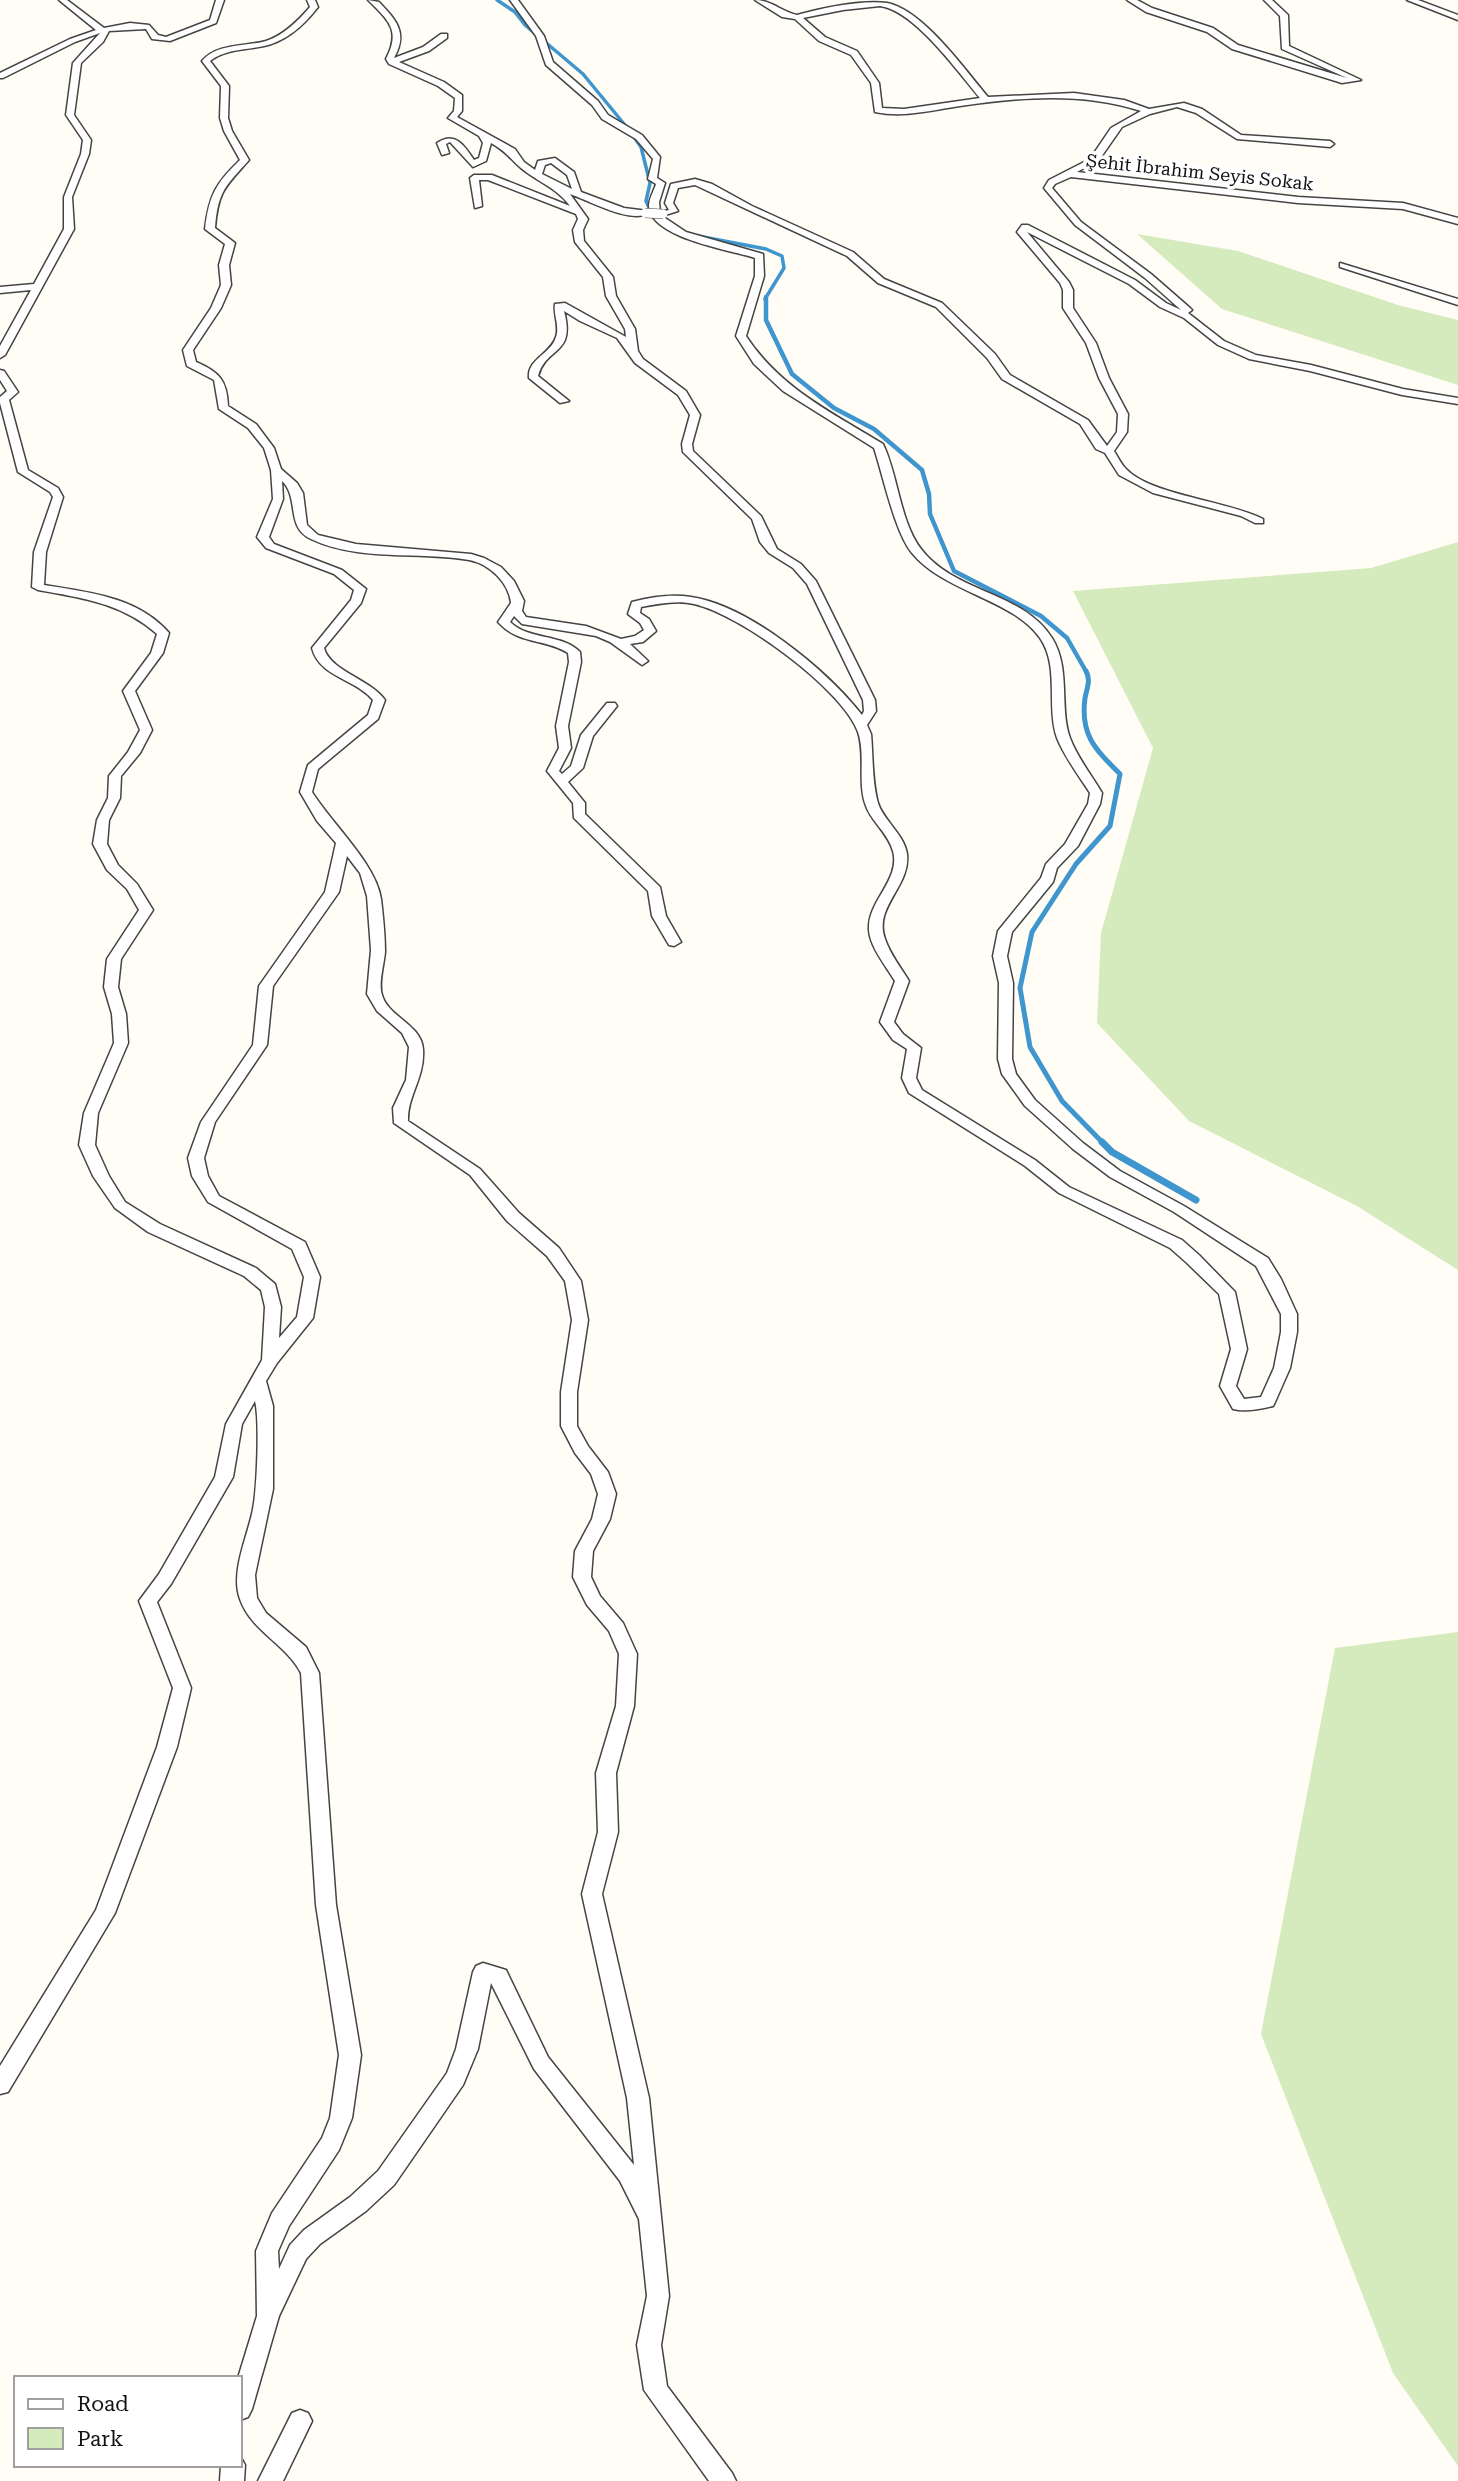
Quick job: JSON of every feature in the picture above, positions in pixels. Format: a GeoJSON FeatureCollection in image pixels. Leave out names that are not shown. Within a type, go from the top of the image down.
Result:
{"type":"FeatureCollection","features":[{"type":"Feature","properties":{"kind":"street"},"geometry":{"type":"LineString","coordinates":[[0,355],[69,229],[68,197],[85,154],[87,140],[70,115],[74,101],[75,67],[79,59],[100,43],[105,31],[62,0]]}},
{"type":"Feature","properties":{"kind":"street"},"geometry":{"type":"LineString","coordinates":[[0,76],[100,29],[139,25],[149,27],[155,37],[167,39],[213,21],[220,0]]}},
{"type":"Feature","properties":{"kind":"street"},"geometry":{"type":"LineString","coordinates":[[312,0],[314,7],[304,20],[279,38],[207,57],[209,67],[225,86],[224,118],[228,131],[245,160],[223,181],[212,210],[210,229],[230,243],[224,265],[226,285],[216,308],[188,350],[191,363],[218,376],[223,384],[223,407],[252,426],[269,448],[276,470],[278,499],[263,537],[270,547],[338,572],[360,589],[357,601],[318,648],[318,656],[325,664],[372,688],[379,700],[374,716],[312,768],[306,792],[322,818],[366,872],[374,896],[378,950],[374,994],[382,1008],[408,1031],[416,1047],[413,1080],[400,1108],[401,1123],[475,1172],[513,1217],[553,1252],[573,1281],[580,1320],[569,1392],[569,1426],[580,1449],[599,1472],[607,1494],[601,1519],[584,1552],[582,1577],[593,1600],[617,1629],[628,1654],[625,1706],[606,1773],[608,1832],[592,1894],[638,2098],[658,2297],[649,2345],[656,2389],[724,2481]]}},
{"type":"Feature","properties":{"kind":"street"},"geometry":{"type":"LineString","coordinates":[[372,0],[382,9],[397,34],[398,43],[390,59],[392,62]]}},
{"type":"Feature","properties":{"kind":"street"},"geometry":{"type":"LineString","coordinates":[[514,0],[528,16],[550,63],[605,117],[639,137],[656,159],[652,179],[661,183],[654,199],[653,210],[658,217],[693,240],[760,256],[762,269],[742,328],[744,342],[758,362],[795,395],[879,446],[904,526],[916,551],[945,576],[1031,620],[1047,639],[1055,658],[1063,737],[1096,793],[1094,804],[1071,845],[1051,867],[1048,879],[1005,931],[1000,956],[1006,983],[1004,1059],[1009,1074],[1030,1103],[1078,1146],[1115,1174],[1179,1209],[1262,1262],[1289,1314],[1289,1332],[1282,1368],[1267,1402],[1239,1405],[1228,1386],[1231,1367],[1239,1349],[1227,1292],[1176,1244],[1064,1190],[1030,1163],[916,1093],[909,1078],[914,1048],[898,1037],[887,1022],[889,1008],[899,995],[902,981],[878,941],[875,928],[881,902],[891,890],[900,865],[901,852],[889,828],[872,806],[862,723],[847,703],[808,666],[716,607],[681,598],[636,604],[634,614],[645,621],[650,631],[639,639],[621,642]]}},
{"type":"Feature","properties":{"kind":"street"},"geometry":{"type":"LineString","coordinates":[[759,0],[785,15],[797,17],[814,12],[889,5],[928,36],[986,100]]}},
{"type":"Feature","properties":{"kind":"street"},"geometry":{"type":"LineString","coordinates":[[1130,0],[1149,10],[1201,26],[1244,50],[1342,81],[1357,80],[1285,47],[1284,15],[1268,0]]}},
{"type":"Feature","properties":{"kind":"street"},"geometry":{"type":"LineString","coordinates":[[1411,0],[1458,18]]}},
{"type":"Feature","properties":{"kind":"street"},"geometry":{"type":"LineString","coordinates":[[797,17],[813,34],[858,57],[875,83],[878,110],[904,111],[986,100],[1052,95],[1095,97],[1121,101],[1148,111],[1184,104],[1204,115],[1228,134],[1240,137],[1330,144]]}},
{"type":"Feature","properties":{"kind":"street"},"geometry":{"type":"LineString","coordinates":[[392,62],[425,49],[444,36]]}},
{"type":"Feature","properties":{"kind":"street"},"geometry":{"type":"LineString","coordinates":[[392,62],[441,84],[459,97],[458,111],[452,118],[512,151],[517,162],[561,189],[577,192],[625,213],[663,214],[674,211],[669,203],[674,186],[685,182],[701,183],[748,208],[840,248],[881,281],[939,305],[991,356],[1006,377],[1084,422],[1100,447],[1109,451],[1123,473],[1157,491],[1259,520]]}},
{"type":"Feature","properties":{"kind":"street"},"geometry":{"type":"LineString","coordinates":[[416,74],[426,84],[425,92]]}},
{"type":"Feature","properties":{"kind":"street","name":"Şehit İbrahim Seyis Sokak"},"geometry":{"type":"LineString","coordinates":[[1070,174],[1094,161],[1115,128],[1148,111]]}},
{"type":"Feature","properties":{"kind":"street"},"geometry":{"type":"LineString","coordinates":[[445,153],[441,143],[450,139],[462,148],[474,163],[483,159],[487,143],[482,134]]}},
{"type":"Feature","properties":{"kind":"street"},"geometry":{"type":"LineString","coordinates":[[537,176],[541,163],[552,160],[571,174],[577,192]]}},
{"type":"Feature","properties":{"kind":"street"},"geometry":{"type":"LineString","coordinates":[[1070,174],[1052,182],[1048,188],[1057,205],[1078,224],[1145,273],[1187,310],[1187,316]]}},
{"type":"Feature","properties":{"kind":"street","name":"Şehit İbrahim Seyis Sokak"},"geometry":{"type":"LineString","coordinates":[[1070,174],[1298,200],[1387,205],[1443,217]]}},
{"type":"Feature","properties":{"kind":"street"},"geometry":{"type":"LineString","coordinates":[[478,206],[474,178],[489,177],[579,213]]}},
{"type":"Feature","properties":{"kind":"street"},"geometry":{"type":"LineString","coordinates":[[561,189],[583,219],[578,236],[580,242],[608,277],[611,296],[630,329],[633,351]]}},
{"type":"Feature","properties":{"kind":"street"},"geometry":{"type":"LineString","coordinates":[[1298,200],[1350,191]]}},
{"type":"Feature","properties":{"kind":"street"},"geometry":{"type":"LineString","coordinates":[[1278,209],[1387,205]]}},
{"type":"Feature","properties":{"kind":"street"},"geometry":{"type":"LineString","coordinates":[[1403,212],[1433,218],[1443,217],[1441,220],[1458,223]]}},
{"type":"Feature","properties":{"kind":"street"},"geometry":{"type":"LineString","coordinates":[[1109,451],[1122,432],[1123,414],[1104,378],[1100,359],[1068,308],[1068,290],[1064,282],[1034,249],[1022,232],[1025,227],[1132,282],[1163,305],[1187,316],[1221,343],[1252,357],[1458,401]]}},
{"type":"Feature","properties":{"kind":"street"},"geometry":{"type":"LineString","coordinates":[[1343,265],[1458,302]]}},
{"type":"Feature","properties":{"kind":"street"},"geometry":{"type":"LineString","coordinates":[[0,290],[36,287]]}},
{"type":"Feature","properties":{"kind":"street"},"geometry":{"type":"LineString","coordinates":[[564,401],[533,376],[537,365],[556,348],[562,338],[558,306],[562,305],[583,319],[615,333],[639,361],[682,393],[692,408],[695,423],[687,444],[688,452],[757,517],[766,542],[773,551],[797,566],[812,583],[869,700],[870,711],[862,723]]}},
{"type":"Feature","properties":{"kind":"street"},"geometry":{"type":"LineString","coordinates":[[0,373],[13,392],[4,399],[23,472],[54,490],[58,497],[40,552],[38,587],[121,603],[146,616],[163,633],[157,653],[129,691],[146,730],[134,753],[116,776],[114,798],[103,820],[100,844],[112,867],[132,887],[146,910],[114,959],[111,987],[119,1014],[121,1042],[91,1113],[87,1145],[101,1176],[120,1205],[155,1228],[250,1272],[269,1288],[273,1307],[270,1360]]}},
{"type":"Feature","properties":{"kind":"street"},"geometry":{"type":"LineString","coordinates":[[1371,384],[1391,396],[1423,404]]}},
{"type":"Feature","properties":{"kind":"street"},"geometry":{"type":"LineString","coordinates":[[276,470],[296,489],[300,522],[304,531],[315,538],[347,545],[471,557],[487,561],[505,577],[518,601],[516,611],[522,620],[592,629],[621,642],[642,661]]}},
{"type":"Feature","properties":{"kind":"street"},"geometry":{"type":"LineString","coordinates":[[518,601],[504,622],[512,631],[527,637],[564,643],[574,652],[575,662],[562,726],[565,748],[553,771],[579,803],[579,814],[588,825],[613,846],[655,890],[659,916],[674,942]]}},
{"type":"Feature","properties":{"kind":"street"},"geometry":{"type":"LineString","coordinates":[[560,782],[577,768],[587,735],[611,706]]}},
{"type":"Feature","properties":{"kind":"street"},"geometry":{"type":"LineString","coordinates":[[0,2085],[105,1913],[167,1747],[182,1688],[163,1646],[148,1601],[165,1578],[224,1477],[234,1424],[270,1360],[305,1318],[312,1277],[299,1245],[213,1199],[200,1176],[196,1158],[208,1122],[260,1045],[267,986],[332,892],[343,843]]}},
{"type":"Feature","properties":{"kind":"street"},"geometry":{"type":"LineString","coordinates":[[258,1381],[265,1406],[264,1489],[246,1575],[248,1598],[260,1618],[299,1652],[310,1673],[327,1905],[350,2055],[341,2118],[331,2143],[280,2220],[267,2251],[268,2316]]}},
{"type":"Feature","properties":{"kind":"street"},"geometry":{"type":"LineString","coordinates":[[242,2402],[268,2316],[298,2252],[312,2237],[358,2204],[386,2178],[455,2078],[467,2049],[483,1972],[499,1976],[541,2063],[628,2174],[652,2225]]}},
{"type":"Feature","properties":{"kind":"street"},"geometry":{"type":"LineString","coordinates":[[270,2481],[300,2421]]}},
{"type":"Feature","properties":{"kind":"green space"},"geometry":{"type":"Polygon","coordinates":[[[1137,234],[1238,251],[1398,305],[1458,320],[1458,385],[1222,309],[1137,234]]]}},
{"type":"Feature","properties":{"kind":"green space"},"geometry":{"type":"Polygon","coordinates":[[[1458,542],[1458,1270],[1357,1206],[1189,1121],[1097,1023],[1101,933],[1153,748],[1073,591],[1371,568],[1458,542]]]}},
{"type":"Feature","properties":{"kind":"green space"},"geometry":{"type":"Polygon","coordinates":[[[1458,1632],[1458,2466],[1393,2373],[1261,2034],[1335,1648],[1458,1632]]]}},
{"type":"Feature","properties":{"kind":"waterway"},"geometry":{"type":"LineString","coordinates":[[497,0],[515,12],[525,25],[583,74],[629,130],[641,147],[650,183],[646,201],[652,214]]}},
{"type":"Feature","properties":{"kind":"waterway"},"geometry":{"type":"LineString","coordinates":[[698,236],[766,249],[782,256],[784,268],[766,297]]}},
{"type":"Feature","properties":{"kind":"waterway"},"geometry":{"type":"LineString","coordinates":[[766,297],[766,320],[792,374],[834,408],[874,429],[922,470],[929,494],[930,514],[954,571],[1041,616],[1067,638],[1086,672]]}},
{"type":"Feature","properties":{"kind":"waterway"},"geometry":{"type":"LineString","coordinates":[[1086,672],[1088,681],[1084,711],[1087,732],[1103,757],[1120,774],[1110,826],[1076,864],[1032,932],[1020,988],[1030,1047],[1062,1101],[1104,1144]]}},
{"type":"Feature","properties":{"kind":"waterway"},"geometry":{"type":"LineString","coordinates":[[1104,1144],[1112,1152],[1196,1200]]}}]}
